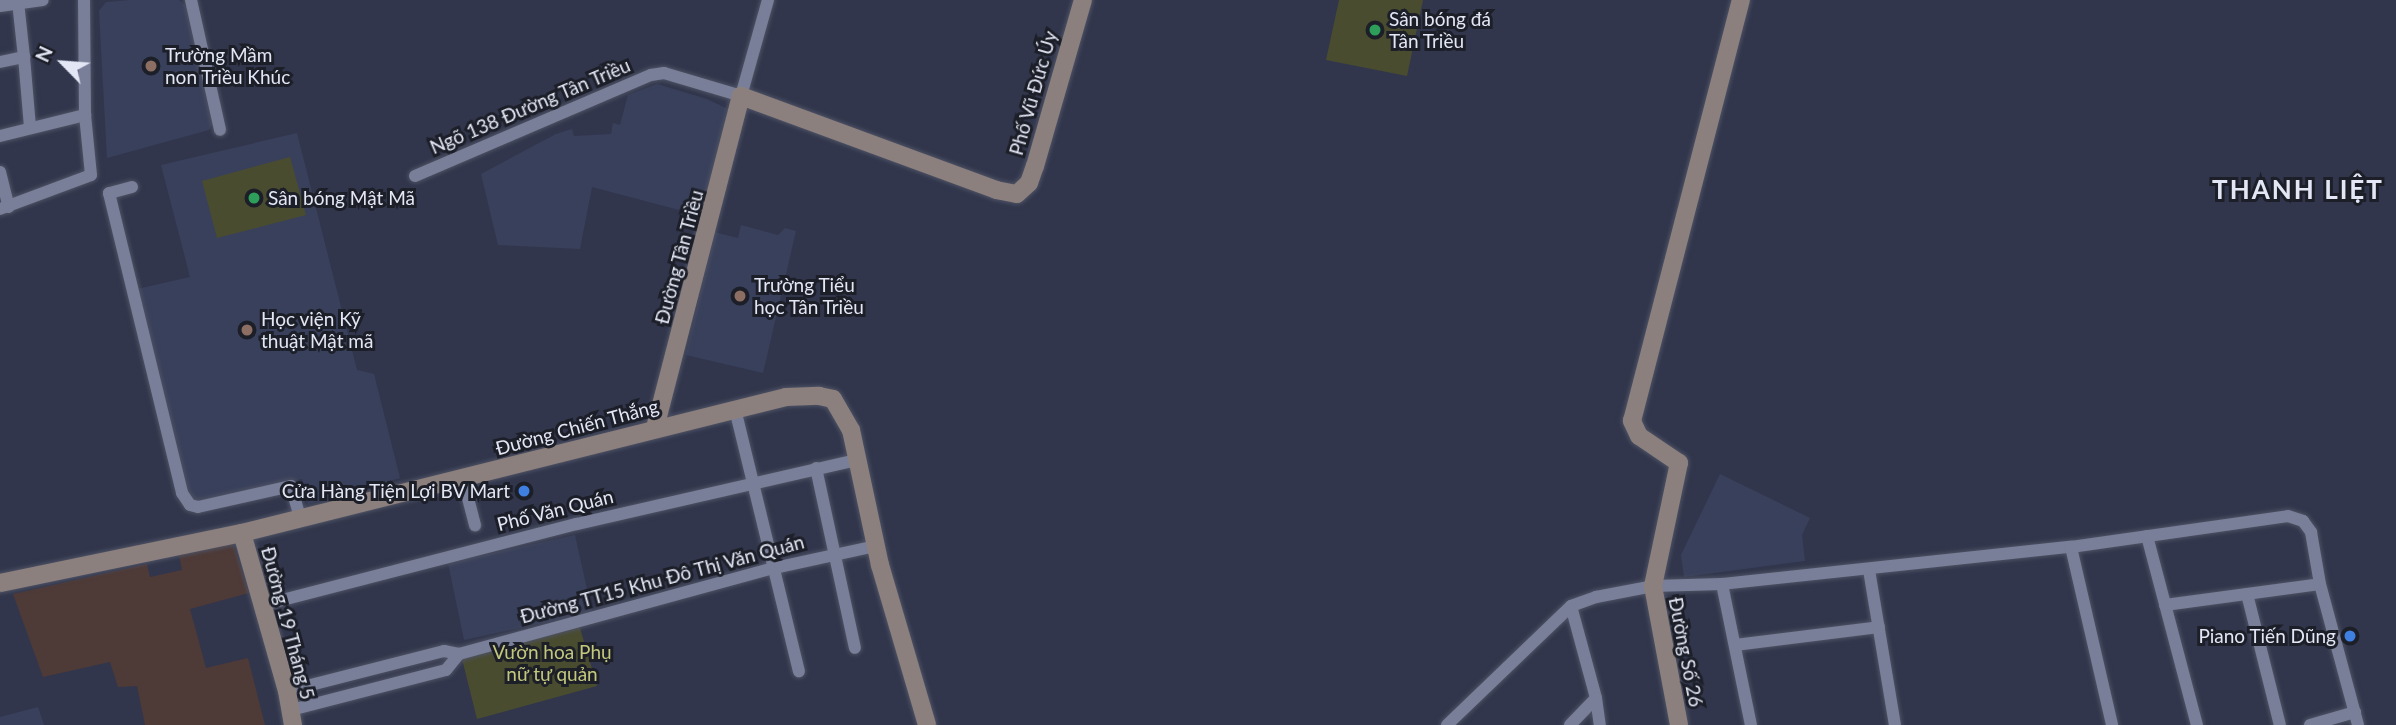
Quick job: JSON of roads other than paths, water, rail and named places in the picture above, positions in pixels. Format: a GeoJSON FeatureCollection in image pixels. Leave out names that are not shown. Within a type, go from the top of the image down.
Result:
{"type":"FeatureCollection","features":[{"type":"Feature","properties":{"kind":"street"},"geometry":{"type":"LineString","coordinates":[[0,6],[43,0]]}},
{"type":"Feature","properties":{"kind":"street"},"geometry":{"type":"LineString","coordinates":[[0,172],[4,208],[91,175],[85,115],[84,0]]}},
{"type":"Feature","properties":{"kind":"street"},"geometry":{"type":"LineString","coordinates":[[191,0],[220,130]]}},
{"type":"Feature","properties":{"kind":"street","name":"Phố Vũ Đức Úy"},"geometry":{"type":"LineString","coordinates":[[741,96],[996,190],[1017,194],[1028,183],[1035,166],[1083,0]]}},
{"type":"Feature","properties":{"kind":"street"},"geometry":{"type":"LineString","coordinates":[[18,2],[30,127]]}},
{"type":"Feature","properties":{"kind":"street","name":"Đường Tân Triều"},"geometry":{"type":"LineString","coordinates":[[655,428],[766,2]]}},
{"type":"Feature","properties":{"kind":"street"},"geometry":{"type":"LineString","coordinates":[[1653,586],[1679,463],[1639,436],[1632,421],[1740,9]]}},
{"type":"Feature","properties":{"kind":"street"},"geometry":{"type":"LineString","coordinates":[[0,62],[24,57]]}},
{"type":"Feature","properties":{"kind":"street","name":"Ngõ 138 Đường Tân Triều"},"geometry":{"type":"LineString","coordinates":[[415,176],[651,75],[664,74],[741,96]]}},
{"type":"Feature","properties":{"kind":"street"},"geometry":{"type":"LineString","coordinates":[[0,136],[85,115]]}},
{"type":"Feature","properties":{"kind":"street"},"geometry":{"type":"LineString","coordinates":[[132,187],[109,193],[182,493],[190,505],[198,507],[292,486],[300,517]]}},
{"type":"Feature","properties":{"kind":"street","name":"Đường Chiến Thắng"},"geometry":{"type":"LineString","coordinates":[[0,583],[242,533],[786,397],[833,399],[851,430],[876,545],[927,725]]}},
{"type":"Feature","properties":{"kind":"street"},"geometry":{"type":"LineString","coordinates":[[735,409],[799,671]]}},
{"type":"Feature","properties":{"kind":"street","name":"Phố Văn Quán"},"geometry":{"type":"LineString","coordinates":[[263,605],[753,482],[857,460]]}},
{"type":"Feature","properties":{"kind":"street"},"geometry":{"type":"LineString","coordinates":[[816,468],[837,554],[855,648]]}},
{"type":"Feature","properties":{"kind":"street"},"geometry":{"type":"LineString","coordinates":[[463,479],[475,525]]}},
{"type":"Feature","properties":{"kind":"street"},"geometry":{"type":"LineString","coordinates":[[1447,725],[1571,606],[1653,586],[1722,584],[1869,570],[2071,547],[2288,516],[2303,521],[2311,532],[2320,584],[2357,719],[2310,725]]}},
{"type":"Feature","properties":{"kind":"street","name":"Đường 19 Tháng 5"},"geometry":{"type":"LineString","coordinates":[[242,533],[287,691],[292,718]]}},
{"type":"Feature","properties":{"kind":"street"},"geometry":{"type":"LineString","coordinates":[[2147,536],[2197,725]]}},
{"type":"Feature","properties":{"kind":"street","name":"Đường TT15 Khu Đô Thị Văn Quán"},"geometry":{"type":"LineString","coordinates":[[459,654],[774,568],[876,545]]}},
{"type":"Feature","properties":{"kind":"street"},"geometry":{"type":"LineString","coordinates":[[2071,547],[2112,725]]}},
{"type":"Feature","properties":{"kind":"street"},"geometry":{"type":"LineString","coordinates":[[1869,570],[1895,725]]}},
{"type":"Feature","properties":{"kind":"street"},"geometry":{"type":"LineString","coordinates":[[1722,584],[1751,725]]}},
{"type":"Feature","properties":{"kind":"street"},"geometry":{"type":"LineString","coordinates":[[2165,605],[2320,584]]}},
{"type":"Feature","properties":{"kind":"street","name":"Đường Số 26"},"geometry":{"type":"LineString","coordinates":[[1653,586],[1679,725]]}},
{"type":"Feature","properties":{"kind":"street"},"geometry":{"type":"LineString","coordinates":[[2248,594],[2280,725]]}},
{"type":"Feature","properties":{"kind":"street"},"geometry":{"type":"LineString","coordinates":[[1571,606],[1596,698],[1600,725]]}},
{"type":"Feature","properties":{"kind":"street"},"geometry":{"type":"LineString","coordinates":[[1735,645],[1879,627]]}},
{"type":"Feature","properties":{"kind":"street"},"geometry":{"type":"LineString","coordinates":[[287,691],[444,651],[459,654],[446,670],[292,718]]}},
{"type":"Feature","properties":{"kind":"street"},"geometry":{"type":"LineString","coordinates":[[1570,725],[1596,698]]}},
{"type":"Feature","properties":{"kind":"place","name":"Sân bóng đá Tân Triều"},"geometry":{"type":"Point","coordinates":[1375,30]}},
{"type":"Feature","properties":{"kind":"place","name":"Trường Mầm non Triều Khúc"},"geometry":{"type":"Point","coordinates":[151,66]}},
{"type":"Feature","properties":{"kind":"place","name":"Sân bóng Mật Mã"},"geometry":{"type":"Point","coordinates":[254,198]}},
{"type":"Feature","properties":{"kind":"place","name":"Trường Tiểu học Tân Triều"},"geometry":{"type":"Point","coordinates":[740,296]}},
{"type":"Feature","properties":{"kind":"place","name":"Học viện Kỹ thuật Mật mã"},"geometry":{"type":"Point","coordinates":[247,330]}},
{"type":"Feature","properties":{"kind":"place","name":"Cửa Hàng Tiện Lợi BV Mart"},"geometry":{"type":"Point","coordinates":[524,491]}},
{"type":"Feature","properties":{"kind":"place","name":"Piano Tiến Dũng"},"geometry":{"type":"Point","coordinates":[2350,636]}},
{"type":"Feature","properties":{"kind":"district","name":"THANH LIỆT"},"geometry":{"type":"Point","coordinates":[2298,190]}},
{"type":"Feature","properties":{"kind":"park label","name":"Vườn hoa Phụ nữ tự quản"},"geometry":{"type":"Point","coordinates":[552,663]}}]}
